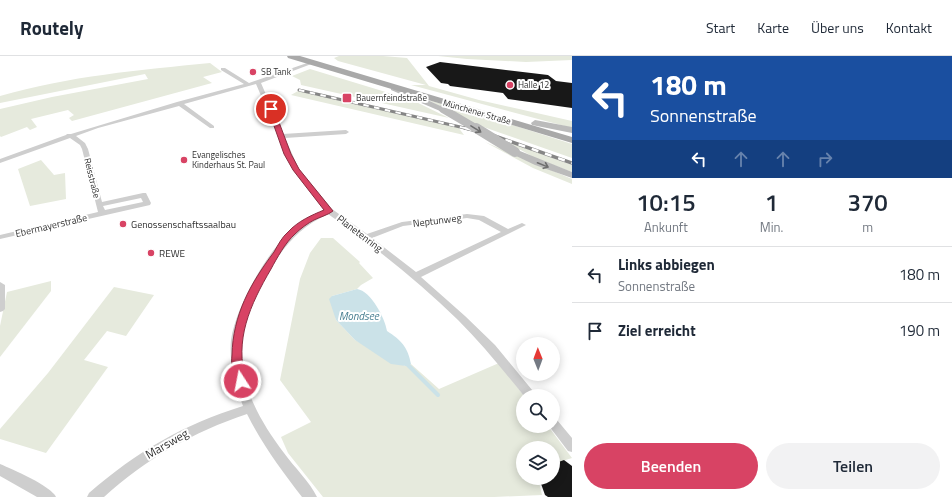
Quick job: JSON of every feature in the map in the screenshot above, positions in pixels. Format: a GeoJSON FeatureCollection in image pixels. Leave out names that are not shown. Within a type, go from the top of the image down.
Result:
{"type":"FeatureCollection","features":[{"type":"Feature","properties":{"kind":"main road","name":"Münchener Straße"},"geometry":{"type":"LineString","coordinates":[[291,56],[313,60],[572,133]]}},
{"type":"Feature","properties":{"kind":"main road","name":"Münchener Straße"},"geometry":{"type":"LineString","coordinates":[[313,60],[388,86],[572,140]]}},
{"type":"Feature","properties":{"kind":"main road"},"geometry":{"type":"LineString","coordinates":[[388,86],[443,109],[515,152],[544,166],[572,175]]}},
{"type":"Feature","properties":{"kind":"main road"},"geometry":{"type":"LineString","coordinates":[[535,123],[572,130]]}},
{"type":"Feature","properties":{"kind":"street"},"geometry":{"type":"LineString","coordinates":[[0,161],[69,135],[284,74],[302,67],[313,60]]}},
{"type":"Feature","properties":{"kind":"street"},"geometry":{"type":"LineString","coordinates":[[223,69],[249,85]]}},
{"type":"Feature","properties":{"kind":"street"},"geometry":{"type":"LineString","coordinates":[[258,82],[268,102],[288,154],[296,170],[329,211]]}},
{"type":"Feature","properties":{"kind":"street"},"geometry":{"type":"LineString","coordinates":[[178,103],[212,127]]}},
{"type":"Feature","properties":{"kind":"street"},"geometry":{"type":"LineString","coordinates":[[281,136],[346,132]]}},
{"type":"Feature","properties":{"kind":"street","name":"Reisstraße"},"geometry":{"type":"LineString","coordinates":[[69,135],[83,144],[100,209]]}},
{"type":"Feature","properties":{"kind":"street"},"geometry":{"type":"LineString","coordinates":[[143,195],[147,203],[100,209],[143,195]]}},
{"type":"Feature","properties":{"kind":"street","name":"Ebermayerstraße"},"geometry":{"type":"LineString","coordinates":[[0,237],[100,209]]}},
{"type":"Feature","properties":{"kind":"street","name":"Planetenring"},"geometry":{"type":"LineString","coordinates":[[310,497],[274,451],[249,408],[237,368],[237,339],[242,316],[251,295],[264,272],[291,233],[310,219],[329,211],[366,237],[416,276],[491,348],[525,389]]}},
{"type":"Feature","properties":{"kind":"street","name":"Neptunweg"},"geometry":{"type":"LineString","coordinates":[[366,237],[402,224],[468,216],[481,218],[506,231]]}},
{"type":"Feature","properties":{"kind":"street"},"geometry":{"type":"LineString","coordinates":[[416,276],[506,231],[522,225]]}},
{"type":"Feature","properties":{"kind":"street"},"geometry":{"type":"LineString","coordinates":[[0,285],[0,309]]}},
{"type":"Feature","properties":{"kind":"street","name":"Marsweg"},"geometry":{"type":"LineString","coordinates":[[94,497],[121,473],[150,452],[174,438],[213,420],[249,408]]}},
{"type":"Feature","properties":{"kind":"street"},"geometry":{"type":"LineString","coordinates":[[560,432],[572,447]]}},
{"type":"Feature","properties":{"kind":"street"},"geometry":{"type":"LineString","coordinates":[[0,470],[49,497]]}},
{"type":"Feature","properties":{"kind":"shaded area"},"geometry":{"type":"Polygon","coordinates":[[[339,56],[383,56],[407,58],[429,86],[479,100],[572,121],[572,128],[411,85],[426,85],[338,61],[334,58],[339,56]]]}},
{"type":"Feature","properties":{"kind":"shaded area"},"geometry":{"type":"Polygon","coordinates":[[[438,56],[572,56],[572,60],[526,62],[438,56]]]}},
{"type":"Feature","properties":{"kind":"shaded area"},"geometry":{"type":"Polygon","coordinates":[[[210,63],[222,72],[203,77],[212,83],[72,121],[69,118],[74,115],[68,110],[31,119],[37,127],[30,130],[27,127],[1,137],[0,136],[0,109],[52,97],[148,79],[145,74],[0,103],[0,96],[52,83],[131,71],[210,63]]]}},
{"type":"Feature","properties":{"kind":"shaded area"},"geometry":{"type":"Polygon","coordinates":[[[310,69],[412,100],[449,118],[301,85],[300,80],[292,76],[310,69]]]}},
{"type":"Feature","properties":{"kind":"shaded area"},"geometry":{"type":"Polygon","coordinates":[[[298,91],[458,127],[464,135],[291,95],[298,91]]]}},
{"type":"Feature","properties":{"kind":"shaded area"},"geometry":{"type":"Polygon","coordinates":[[[428,100],[478,114],[572,144],[572,158],[475,124],[428,100]]]}},
{"type":"Feature","properties":{"kind":"shaded area"},"geometry":{"type":"Polygon","coordinates":[[[505,141],[572,165],[572,172],[535,158],[505,141]]]}},
{"type":"Feature","properties":{"kind":"shaded area"},"geometry":{"type":"Polygon","coordinates":[[[485,142],[572,179],[572,184],[533,168],[485,142]]]}},
{"type":"Feature","properties":{"kind":"shaded area"},"geometry":{"type":"Polygon","coordinates":[[[41,160],[54,175],[65,173],[66,199],[30,206],[18,169],[41,160]]]}},
{"type":"Feature","properties":{"kind":"shaded area"},"geometry":{"type":"Polygon","coordinates":[[[321,238],[333,238],[360,262],[359,263],[373,278],[357,289],[332,296],[336,320],[355,340],[405,366],[411,364],[439,389],[499,363],[519,389],[516,389],[516,433],[553,433],[559,441],[516,441],[516,485],[540,485],[542,495],[494,497],[323,497],[288,453],[281,437],[311,422],[280,380],[300,279],[310,253],[321,238]]]}},
{"type":"Feature","properties":{"kind":"shaded area"},"geometry":{"type":"Polygon","coordinates":[[[51,281],[51,291],[0,357],[0,326],[7,292],[51,281]]]}},
{"type":"Feature","properties":{"kind":"shaded area"},"geometry":{"type":"Polygon","coordinates":[[[114,287],[154,295],[126,336],[107,331],[84,360],[108,367],[46,453],[0,439],[0,429],[48,373],[114,287]]]}},
{"type":"Feature","properties":{"kind":"shaded area"},"geometry":{"type":"Polygon","coordinates":[[[560,442],[572,458],[560,462],[560,442]]]}},
{"type":"Feature","properties":{"kind":"water","name":"Mondsee"},"geometry":{"type":"Polygon","coordinates":[[[357,289],[362,291],[372,300],[383,319],[387,331],[400,341],[406,348],[411,364],[406,366],[391,364],[355,340],[336,320],[329,299],[332,296],[357,289]]]}},
{"type":"Feature","properties":{"kind":"building","name":"Halle 12"},"geometry":{"type":"Polygon","coordinates":[[[440,62],[548,75],[556,81],[572,83],[572,108],[508,99],[503,93],[450,86],[448,84],[441,83],[426,67],[440,62]]]}},
{"type":"Feature","properties":{"kind":"building"},"geometry":{"type":"Polygon","coordinates":[[[564,460],[572,466],[572,497],[548,497],[545,495],[541,485],[560,485],[560,461],[564,460]]]}},
{"type":"Feature","properties":{"kind":"waterway"},"geometry":{"type":"LineString","coordinates":[[408,365],[438,395]]}},
{"type":"Feature","properties":{"kind":"railway"},"geometry":{"type":"LineString","coordinates":[[299,90],[469,129]]}},
{"type":"Feature","properties":{"kind":"railway"},"geometry":{"type":"LineString","coordinates":[[465,128],[469,129]]}},
{"type":"Feature","properties":{"kind":"railway"},"geometry":{"type":"LineString","coordinates":[[469,129],[489,134],[572,163]]}},
{"type":"Feature","properties":{"kind":"place","name":"SB Tank"},"geometry":{"type":"Point","coordinates":[253,72]}},
{"type":"Feature","properties":{"kind":"place","name":"Halle 12"},"geometry":{"type":"Point","coordinates":[510,85]}},
{"type":"Feature","properties":{"kind":"place","name":"Bauernfeindstraße"},"geometry":{"type":"Point","coordinates":[347,98]}},
{"type":"Feature","properties":{"kind":"place","name":"Evangelisches Kinderhaus St. Paul"},"geometry":{"type":"Point","coordinates":[184,160]}},
{"type":"Feature","properties":{"kind":"place","name":"Genossenschaftssaalbau"},"geometry":{"type":"Point","coordinates":[123,224]}},
{"type":"Feature","properties":{"kind":"place","name":"REWE"},"geometry":{"type":"Point","coordinates":[151,253]}},
{"type":"Feature","properties":{"kind":"route"},"geometry":{"type":"LineString","coordinates":[[241,381],[237,368],[237,339],[242,316],[251,295],[271,261],[291,233],[310,219],[329,211],[296,170],[288,154],[271,109]]}}]}
